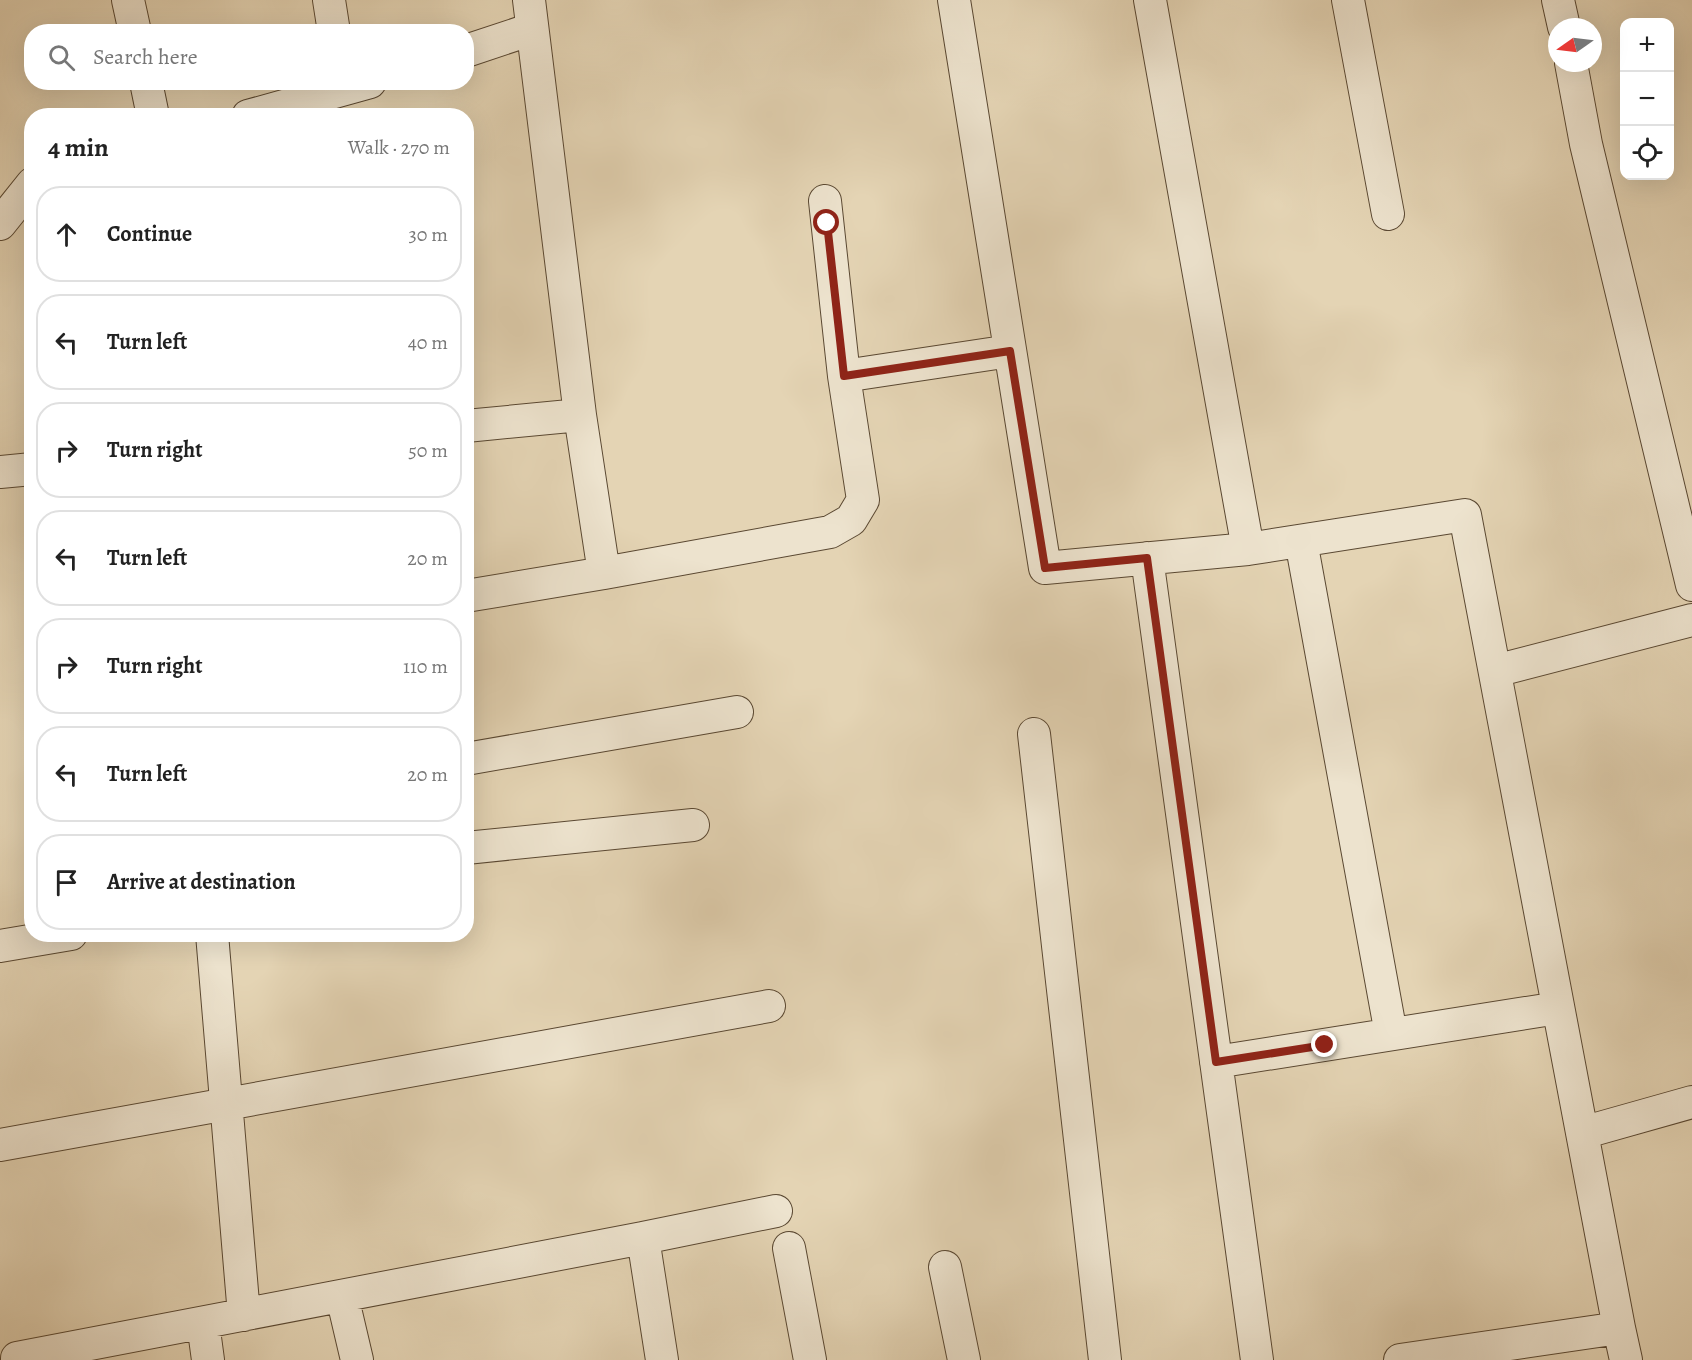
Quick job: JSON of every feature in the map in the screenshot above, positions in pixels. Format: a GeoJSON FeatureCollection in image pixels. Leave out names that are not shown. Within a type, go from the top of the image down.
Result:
{"type":"FeatureCollection","features":[{"type":"Feature","properties":{"kind":"street"},"geometry":{"type":"LineString","coordinates":[[128,0],[133,24]]}},
{"type":"Feature","properties":{"kind":"street"},"geometry":{"type":"LineString","coordinates":[[329,0],[333,24]]}},
{"type":"Feature","properties":{"kind":"street"},"geometry":{"type":"LineString","coordinates":[[954,0],[1045,568],[1248,549],[1465,515],[1626,1360]]}},
{"type":"Feature","properties":{"kind":"street"},"geometry":{"type":"LineString","coordinates":[[1150,0],[1248,549]]}},
{"type":"Feature","properties":{"kind":"street"},"geometry":{"type":"LineString","coordinates":[[1348,0],[1388,214]]}},
{"type":"Feature","properties":{"kind":"street"},"geometry":{"type":"LineString","coordinates":[[1558,0],[1562,18]]}},
{"type":"Feature","properties":{"kind":"street"},"geometry":{"type":"LineString","coordinates":[[474,46],[530,15],[580,415],[604,573]]}},
{"type":"Feature","properties":{"kind":"street"},"geometry":{"type":"LineString","coordinates":[[1573,72],[1586,144],[1692,585]]}},
{"type":"Feature","properties":{"kind":"street"},"geometry":{"type":"LineString","coordinates":[[148,90],[151,108]]}},
{"type":"Feature","properties":{"kind":"street"},"geometry":{"type":"LineString","coordinates":[[284,108],[352,93]]}},
{"type":"Feature","properties":{"kind":"street"},"geometry":{"type":"LineString","coordinates":[[0,224],[24,194]]}},
{"type":"Feature","properties":{"kind":"street"},"geometry":{"type":"LineString","coordinates":[[474,595],[830,532],[851,520],[863,500],[844,376],[825,201]]}},
{"type":"Feature","properties":{"kind":"street"},"geometry":{"type":"LineString","coordinates":[[844,376],[1010,351]]}},
{"type":"Feature","properties":{"kind":"street"},"geometry":{"type":"LineString","coordinates":[[474,425],[580,415]]}},
{"type":"Feature","properties":{"kind":"street"},"geometry":{"type":"LineString","coordinates":[[0,472],[24,470]]}},
{"type":"Feature","properties":{"kind":"street"},"geometry":{"type":"LineString","coordinates":[[1301,540],[1391,1034]]}},
{"type":"Feature","properties":{"kind":"street"},"geometry":{"type":"LineString","coordinates":[[1147,558],[1257,1360]]}},
{"type":"Feature","properties":{"kind":"street"},"geometry":{"type":"LineString","coordinates":[[1495,670],[1692,620]]}},
{"type":"Feature","properties":{"kind":"street"},"geometry":{"type":"LineString","coordinates":[[474,758],[737,712]]}},
{"type":"Feature","properties":{"kind":"street"},"geometry":{"type":"LineString","coordinates":[[1034,734],[1105,1360]]}},
{"type":"Feature","properties":{"kind":"street"},"geometry":{"type":"LineString","coordinates":[[474,847],[693,825]]}},
{"type":"Feature","properties":{"kind":"street"},"geometry":{"type":"LineString","coordinates":[[0,946],[24,942]]}},
{"type":"Feature","properties":{"kind":"street"},"geometry":{"type":"LineString","coordinates":[[213,942],[244,1315]]}},
{"type":"Feature","properties":{"kind":"street"},"geometry":{"type":"LineString","coordinates":[[0,1145],[769,1006]]}},
{"type":"Feature","properties":{"kind":"street"},"geometry":{"type":"LineString","coordinates":[[1216,1062],[1558,1008]]}},
{"type":"Feature","properties":{"kind":"street"},"geometry":{"type":"LineString","coordinates":[[1582,1133],[1692,1102]]}},
{"type":"Feature","properties":{"kind":"street"},"geometry":{"type":"LineString","coordinates":[[14,1359],[776,1211]]}},
{"type":"Feature","properties":{"kind":"street"},"geometry":{"type":"LineString","coordinates":[[644,1238],[662,1360]]}},
{"type":"Feature","properties":{"kind":"street"},"geometry":{"type":"LineString","coordinates":[[789,1248],[810,1360]]}},
{"type":"Feature","properties":{"kind":"street"},"geometry":{"type":"LineString","coordinates":[[945,1267],[964,1360]]}},
{"type":"Feature","properties":{"kind":"street"},"geometry":{"type":"LineString","coordinates":[[342,1296],[357,1360]]}},
{"type":"Feature","properties":{"kind":"street"},"geometry":{"type":"LineString","coordinates":[[202,1323],[208,1360]]}},
{"type":"Feature","properties":{"kind":"street"},"geometry":{"type":"LineString","coordinates":[[1400,1360],[1619,1328]]}},
{"type":"Feature","properties":{"kind":"route"},"geometry":{"type":"LineString","coordinates":[[827,223],[844,376],[1010,351],[1045,568],[1147,558],[1216,1062],[1325,1045]]}}]}
